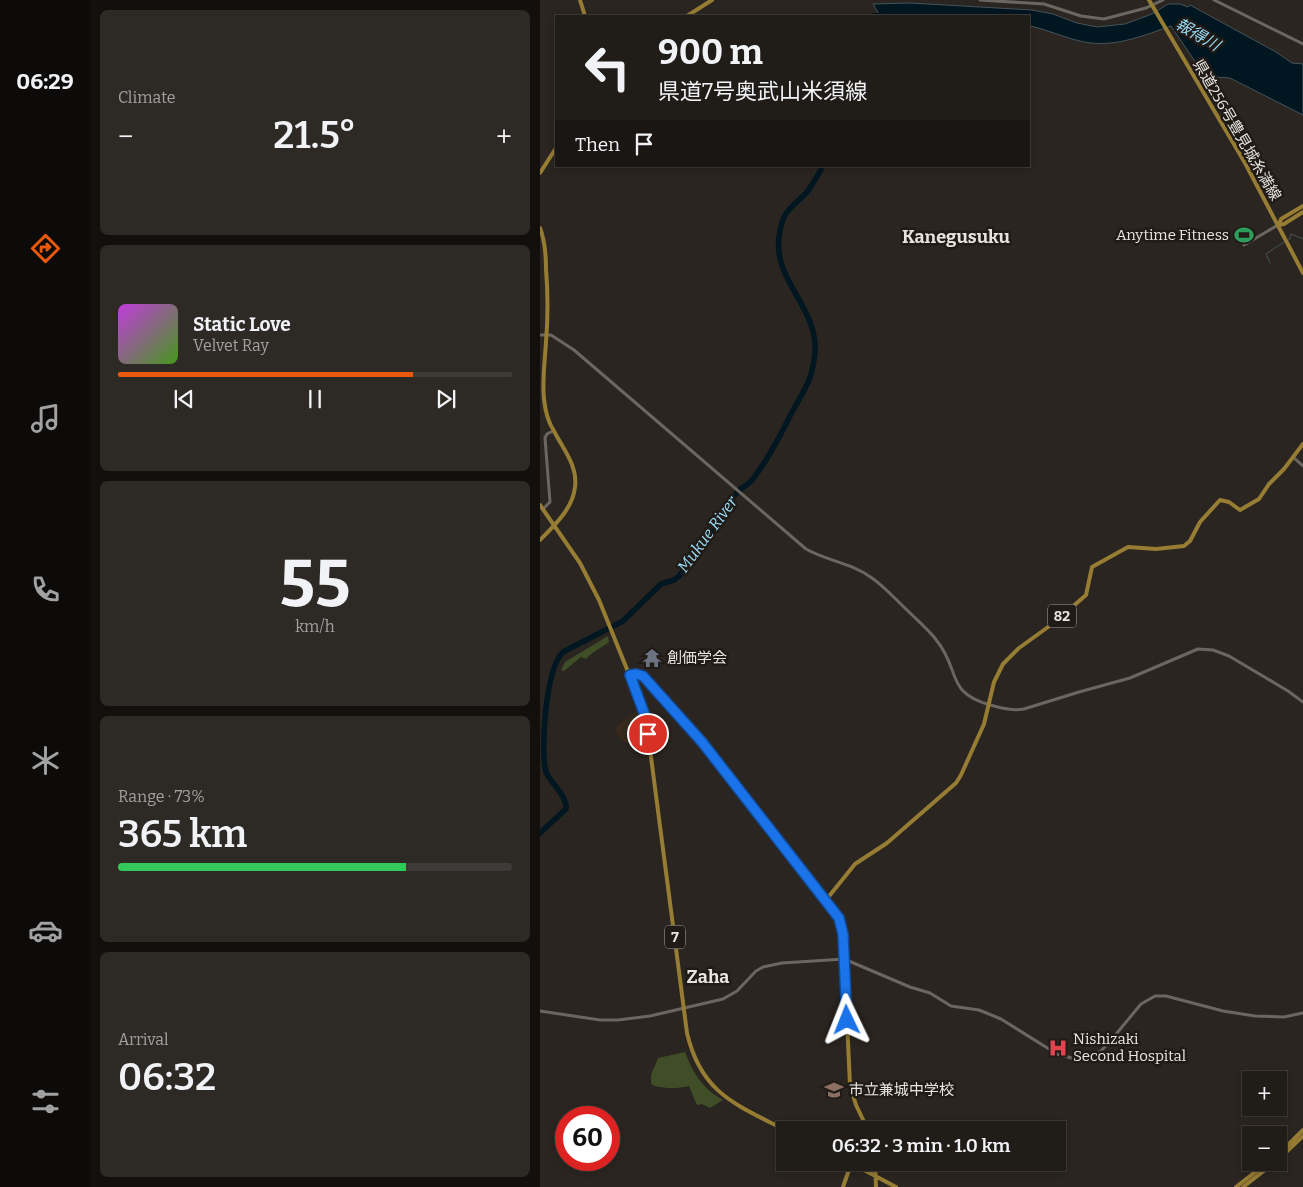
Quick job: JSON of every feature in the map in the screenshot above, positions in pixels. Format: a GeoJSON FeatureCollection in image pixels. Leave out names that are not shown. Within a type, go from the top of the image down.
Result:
{"type":"FeatureCollection","features":[{"type":"Feature","properties":{"kind":"main road"},"geometry":{"type":"LineString","coordinates":[[580,0],[585,15]]}},
{"type":"Feature","properties":{"kind":"main road"},"geometry":{"type":"LineString","coordinates":[[688,15],[712,0]]}},
{"type":"Feature","properties":{"kind":"main road","name":"県道256号豊見城糸満線"},"geometry":{"type":"LineString","coordinates":[[1149,0],[1245,163],[1303,273]]}},
{"type":"Feature","properties":{"kind":"main road"},"geometry":{"type":"LineString","coordinates":[[540,173],[555,150]]}},
{"type":"Feature","properties":{"kind":"main road"},"geometry":{"type":"LineString","coordinates":[[1279,225],[1281,219],[1303,206]]}},
{"type":"Feature","properties":{"kind":"main road"},"geometry":{"type":"LineString","coordinates":[[1279,225],[1303,213]]}},
{"type":"Feature","properties":{"kind":"main road"},"geometry":{"type":"LineString","coordinates":[[540,228],[545,246],[547,286],[544,398],[553,431],[570,459],[576,484],[571,502],[540,540]]}},
{"type":"Feature","properties":{"kind":"main road"},"geometry":{"type":"LineString","coordinates":[[540,287],[547,286]]}},
{"type":"Feature","properties":{"kind":"main road","name":"82"},"geometry":{"type":"LineString","coordinates":[[826,900],[855,864],[887,843],[956,783],[984,724],[988,704],[1003,664],[1019,648],[1055,622],[1086,595],[1092,567],[1128,546],[1156,549],[1184,546],[1190,541],[1200,522],[1220,500],[1229,502],[1243,510],[1259,499],[1268,484],[1294,458],[1303,444]]}},
{"type":"Feature","properties":{"kind":"main road","name":"7"},"geometry":{"type":"LineString","coordinates":[[542,507],[587,576],[630,675],[644,713],[691,1050],[697,1064],[709,1082],[728,1099],[776,1125]]}},
{"type":"Feature","properties":{"kind":"main road"},"geometry":{"type":"LineString","coordinates":[[630,675],[643,676],[702,742],[826,900],[841,923],[850,1085],[864,1121]]}},
{"type":"Feature","properties":{"kind":"main road"},"geometry":{"type":"LineString","coordinates":[[1287,1146],[1303,1130]]}},
{"type":"Feature","properties":{"kind":"main road"},"geometry":{"type":"LineString","coordinates":[[1287,1151],[1303,1136]]}},
{"type":"Feature","properties":{"kind":"main road"},"geometry":{"type":"LineString","coordinates":[[843,1187],[847,1171]]}},
{"type":"Feature","properties":{"kind":"main road"},"geometry":{"type":"LineString","coordinates":[[866,1171],[896,1187]]}},
{"type":"Feature","properties":{"kind":"main road"},"geometry":{"type":"LineString","coordinates":[[875,1171],[876,1187]]}},
{"type":"Feature","properties":{"kind":"main road"},"geometry":{"type":"LineString","coordinates":[[1236,1187],[1256,1171]]}},
{"type":"Feature","properties":{"kind":"main road"},"geometry":{"type":"LineString","coordinates":[[1243,1187],[1263,1171]]}},
{"type":"Feature","properties":{"kind":"street"},"geometry":{"type":"LineString","coordinates":[[980,0],[1044,4],[1091,18],[1112,18],[1153,8],[1163,0]]}},
{"type":"Feature","properties":{"kind":"street"},"geometry":{"type":"LineString","coordinates":[[1214,0],[1303,44]]}},
{"type":"Feature","properties":{"kind":"street"},"geometry":{"type":"LineString","coordinates":[[1244,245],[1279,225]]}},
{"type":"Feature","properties":{"kind":"street"},"geometry":{"type":"LineString","coordinates":[[540,335],[547,334],[557,339],[579,355],[806,549],[823,558],[863,572],[881,585],[937,641],[957,682],[965,693],[972,698],[1004,709],[1016,710],[1031,707],[1130,678],[1198,649],[1220,652],[1303,702]]}},
{"type":"Feature","properties":{"kind":"street"},"geometry":{"type":"LineString","coordinates":[[542,507],[550,502],[545,438],[547,434],[553,431]]}},
{"type":"Feature","properties":{"kind":"street"},"geometry":{"type":"LineString","coordinates":[[1294,458],[1303,466]]}},
{"type":"Feature","properties":{"kind":"street"},"geometry":{"type":"LineString","coordinates":[[540,1011],[600,1020],[650,1016],[728,997],[756,971],[771,965],[844,960],[910,987],[930,993],[951,1006],[979,1010],[1001,1019],[1052,1051],[1069,1058],[1088,1057],[1100,1051],[1141,1004],[1155,996],[1166,996],[1223,1011],[1255,1016],[1284,1017],[1303,1013]]}},
{"type":"Feature","properties":{"kind":"shaded area"},"geometry":{"type":"Polygon","coordinates":[[[637,711],[641,731],[625,743],[615,731],[617,725],[637,711]]]}},
{"type":"Feature","properties":{"kind":"green space"},"geometry":{"type":"Polygon","coordinates":[[[608,636],[609,642],[586,659],[581,657],[564,671],[561,670],[565,662],[608,636]]]}},
{"type":"Feature","properties":{"kind":"green space"},"geometry":{"type":"Polygon","coordinates":[[[685,1052],[691,1067],[699,1079],[709,1090],[723,1100],[710,1108],[702,1104],[697,1105],[689,1086],[671,1088],[652,1085],[651,1075],[658,1058],[685,1052]]]}},
{"type":"Feature","properties":{"kind":"water","name":"報得川"},"geometry":{"type":"Polygon","coordinates":[[[910,3],[1032,10],[1097,27],[1125,24],[1152,14],[1168,4],[1180,4],[1188,7],[1190,5],[1276,52],[1292,63],[1303,64],[1303,115],[1230,78],[1215,77],[1207,79],[1171,26],[1142,36],[1101,44],[1077,40],[1030,26],[1030,15],[879,15],[873,4],[910,3]]]}},
{"type":"Feature","properties":{"kind":"waterway","name":"Mukue River"},"geometry":{"type":"LineString","coordinates":[[540,833],[566,809],[564,799],[546,772],[544,761],[546,709],[552,674],[557,661],[563,652],[623,621],[661,584],[674,580],[679,576],[720,523],[737,493],[752,480],[762,466],[808,382],[815,352],[814,334],[808,317],[784,272],[780,256],[779,238],[784,217],[791,207],[807,192],[822,167]]}},
{"type":"Feature","properties":{"kind":"waterway"},"geometry":{"type":"LineString","coordinates":[[1289,240],[1291,234],[1303,239]]}},
{"type":"Feature","properties":{"kind":"waterway"},"geometry":{"type":"LineString","coordinates":[[1270,263],[1266,254],[1284,242]]}},
{"type":"Feature","properties":{"kind":"place","name":"Anytime Fitness"},"geometry":{"type":"Point","coordinates":[1244,235]}},
{"type":"Feature","properties":{"kind":"place","name":"創価学会"},"geometry":{"type":"Point","coordinates":[652,658]}},
{"type":"Feature","properties":{"kind":"place","name":"Nishizaki Second Hospital"},"geometry":{"type":"Point","coordinates":[1058,1048]}},
{"type":"Feature","properties":{"kind":"place","name":"市立兼城中学校"},"geometry":{"type":"Point","coordinates":[834,1090]}},
{"type":"Feature","properties":{"kind":"district","name":"Kanegusuku"},"geometry":{"type":"Point","coordinates":[956,237]}},
{"type":"Feature","properties":{"kind":"district","name":"Zaha"},"geometry":{"type":"Point","coordinates":[708,977]}},
{"type":"Feature","properties":{"kind":"route"},"geometry":{"type":"LineString","coordinates":[[648,734],[644,713],[630,675],[638,674],[643,676],[702,742],[836,912],[843,928],[847,1020]]}}]}
